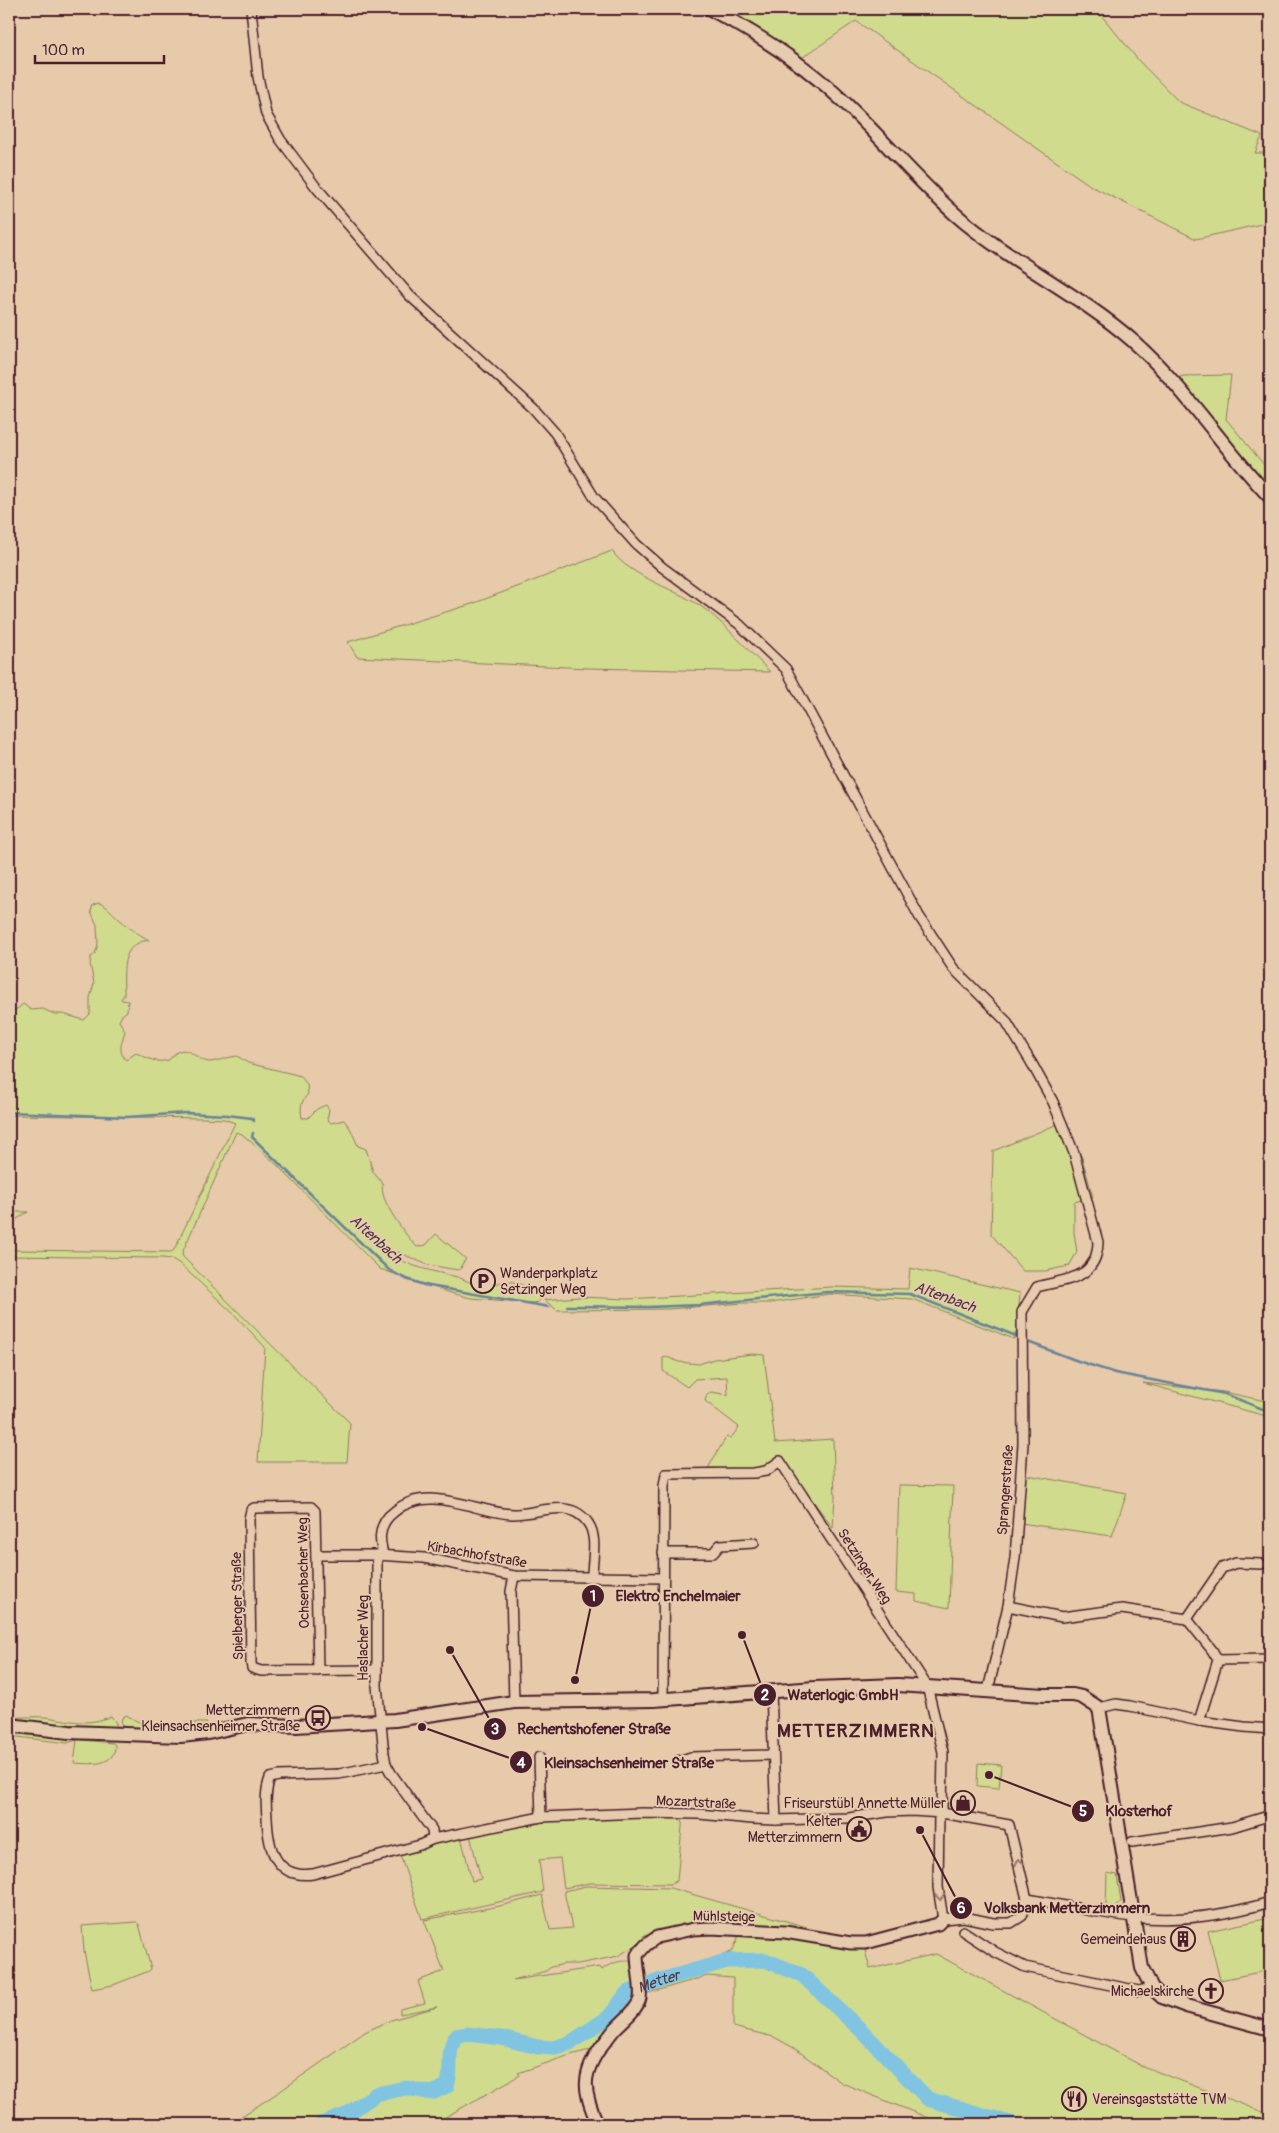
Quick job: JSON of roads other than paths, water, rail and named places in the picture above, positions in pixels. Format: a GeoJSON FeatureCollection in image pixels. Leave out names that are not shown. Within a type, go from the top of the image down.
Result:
{"type":"FeatureCollection","features":[{"type":"Feature","properties":{"kind":"main road"},"geometry":{"type":"LineString","coordinates":[[710,9],[768,42],[794,60],[842,100],[928,189],[960,218],[985,238],[1085,304],[1133,341],[1163,370],[1270,497]]}},
{"type":"Feature","properties":{"kind":"main road"},"geometry":{"type":"LineString","coordinates":[[9,1725],[70,1732],[181,1736],[208,1734],[248,1724],[296,1726],[410,1718],[514,1702],[663,1700],[867,1686],[927,1686],[1082,1697],[1098,1708],[1142,1968],[1152,1988],[1162,1997],[1186,2006],[1270,2029]]}},
{"type":"Feature","properties":{"kind":"street","name":"Sprangerstraße"},"geometry":{"type":"LineString","coordinates":[[251,9],[261,96],[266,114],[280,139],[316,187],[392,278],[430,315],[534,408],[555,433],[599,503],[636,544],[662,567],[739,624],[786,668],[924,924],[952,968],[1006,1020],[1053,1102],[1074,1153],[1098,1242],[1095,1260],[1081,1276],[1038,1287],[1032,1293],[1022,1312],[1020,1333],[1022,1348],[1023,1444],[1015,1558],[1008,1606],[988,1690]]}},
{"type":"Feature","properties":{"kind":"street","name":"Setzinger Weg"},"geometry":{"type":"LineString","coordinates":[[663,1553],[664,1486],[666,1474],[754,1473],[766,1470],[780,1461],[927,1686],[943,1752],[938,1887],[943,1919]]}},
{"type":"Feature","properties":{"kind":"street","name":"Haslacher Weg"},"geometry":{"type":"LineString","coordinates":[[386,1764],[376,1670],[380,1534],[386,1520],[400,1507],[415,1501],[445,1501],[509,1513],[558,1508],[575,1513],[588,1524],[593,1542],[592,1576]]}},
{"type":"Feature","properties":{"kind":"street","name":"Ochsenbacher Weg"},"geometry":{"type":"LineString","coordinates":[[251,1510],[258,1507],[311,1507],[314,1509],[317,1555],[318,1671]]}},
{"type":"Feature","properties":{"kind":"street","name":"Spielberger Straße"},"geometry":{"type":"LineString","coordinates":[[251,1510],[251,1666],[255,1670],[261,1671],[376,1670]]}},
{"type":"Feature","properties":{"kind":"street"},"geometry":{"type":"LineString","coordinates":[[663,1700],[663,1553],[713,1553],[720,1545],[754,1543]]}},
{"type":"Feature","properties":{"kind":"street","name":"Kirbachhofstraße"},"geometry":{"type":"LineString","coordinates":[[317,1555],[380,1555],[424,1558],[514,1576],[663,1578]]}},
{"type":"Feature","properties":{"kind":"street"},"geometry":{"type":"LineString","coordinates":[[1187,1619],[1222,1568],[1236,1563],[1261,1564]]}},
{"type":"Feature","properties":{"kind":"street"},"geometry":{"type":"LineString","coordinates":[[514,1576],[511,1591],[514,1702]]}},
{"type":"Feature","properties":{"kind":"street"},"geometry":{"type":"LineString","coordinates":[[1008,1606],[1062,1617],[1122,1609],[1187,1619],[1218,1660],[1199,1720]]}},
{"type":"Feature","properties":{"kind":"street"},"geometry":{"type":"LineString","coordinates":[[1218,1660],[1270,1659]]}},
{"type":"Feature","properties":{"kind":"street"},"geometry":{"type":"LineString","coordinates":[[771,1692],[776,1820]]}},
{"type":"Feature","properties":{"kind":"street"},"geometry":{"type":"LineString","coordinates":[[1098,1708],[1116,1704],[1244,1728],[1270,1729]]}},
{"type":"Feature","properties":{"kind":"street"},"geometry":{"type":"LineString","coordinates":[[678,1761],[691,1757],[772,1755]]}},
{"type":"Feature","properties":{"kind":"street"},"geometry":{"type":"LineString","coordinates":[[539,1757],[541,1817]]}},
{"type":"Feature","properties":{"kind":"street"},"geometry":{"type":"LineString","coordinates":[[386,1764],[395,1780],[432,1830],[433,1839]]}},
{"type":"Feature","properties":{"kind":"street","name":"Mozartstraße"},"geometry":{"type":"LineString","coordinates":[[386,1764],[344,1773],[270,1778],[267,1785],[266,1806],[269,1844],[274,1857],[284,1868],[301,1876],[313,1874],[420,1845],[433,1839],[541,1817],[678,1813],[752,1820],[776,1820],[849,1818],[904,1811],[941,1813],[1009,1825],[1027,1899]]}},
{"type":"Feature","properties":{"kind":"street"},"geometry":{"type":"LineString","coordinates":[[1132,1842],[1232,1827],[1269,1817]]}},
{"type":"Feature","properties":{"kind":"street"},"geometry":{"type":"LineString","coordinates":[[943,1919],[964,1917],[993,1923],[1011,1923],[1022,1916],[1027,1899],[1134,1917],[1181,1918],[1222,1914],[1270,1902]]}},
{"type":"Feature","properties":{"kind":"street","name":"Mühlsteige"},"geometry":{"type":"LineString","coordinates":[[598,2124],[587,2096],[587,2069],[593,2057],[617,2026],[628,2017],[640,1998],[637,1955],[657,1937],[693,1929],[711,1928],[785,1932],[851,1943],[866,1943],[938,1924],[943,1919]]}},
{"type":"Feature","properties":{"kind":"street"},"geometry":{"type":"LineString","coordinates":[[963,1931],[995,1952],[1025,1967],[1139,1991],[1152,1988]]}},
{"type":"Feature","properties":{"kind":"waterway","name":"Altenbach"},"geometry":{"type":"LineString","coordinates":[[9,1112],[127,1117],[186,1113],[227,1115],[252,1118],[254,1121]]}},
{"type":"Feature","properties":{"kind":"waterway","name":"Altenbach"},"geometry":{"type":"LineString","coordinates":[[253,1133],[252,1137],[389,1270],[406,1279],[424,1285],[549,1307]]}},
{"type":"Feature","properties":{"kind":"waterway","name":"Altenbach"},"geometry":{"type":"LineString","coordinates":[[567,1306],[648,1307],[699,1305],[827,1292],[910,1294],[1021,1338]]}},
{"type":"Feature","properties":{"kind":"waterway","name":"Altenbach"},"geometry":{"type":"LineString","coordinates":[[1025,1341],[1115,1373],[1225,1394],[1270,1412]]}},
{"type":"Feature","properties":{"kind":"waterway","name":"Metter"},"geometry":{"type":"LineString","coordinates":[[321,2124],[346,2115],[376,2094],[406,2088],[432,2093],[447,2086],[450,2073],[451,2049],[456,2036],[467,2034],[501,2038],[538,2047],[554,2048],[570,2043],[609,2017],[627,1993],[661,1980],[727,1961],[765,1960],[802,1975],[863,2032],[928,2099],[1014,2124]]}},
{"type":"Feature","properties":{"kind":"place","name":"Wanderparkplatz Setzinger Weg"},"geometry":{"type":"Point","coordinates":[483,1281]}},
{"type":"Feature","properties":{"kind":"place","name":"Waterlogic GmbH"},"geometry":{"type":"Point","coordinates":[742,1635]}},
{"type":"Feature","properties":{"kind":"place","name":"Rechentshofener Straße"},"geometry":{"type":"Point","coordinates":[450,1650]}},
{"type":"Feature","properties":{"kind":"place","name":"Elektro Enchelmaier"},"geometry":{"type":"Point","coordinates":[575,1680]}},
{"type":"Feature","properties":{"kind":"place","name":"Metterzimmern Kleinsachsenheimer Straße"},"geometry":{"type":"Point","coordinates":[318,1718]}},
{"type":"Feature","properties":{"kind":"place","name":"Kleinsachsenheimer Straße"},"geometry":{"type":"Point","coordinates":[422,1727]}},
{"type":"Feature","properties":{"kind":"place","name":"Klosterhof"},"geometry":{"type":"Point","coordinates":[989,1775]}},
{"type":"Feature","properties":{"kind":"place","name":"Friseurstübl Annette Müller"},"geometry":{"type":"Point","coordinates":[963,1803]}},
{"type":"Feature","properties":{"kind":"place","name":"Kelter Metterzimmern"},"geometry":{"type":"Point","coordinates":[859,1829]}},
{"type":"Feature","properties":{"kind":"place","name":"Volksbank Metterzimmern"},"geometry":{"type":"Point","coordinates":[920,1830]}},
{"type":"Feature","properties":{"kind":"place","name":"Gemeindehaus"},"geometry":{"type":"Point","coordinates":[1183,1939]}},
{"type":"Feature","properties":{"kind":"place","name":"Michaelskirche"},"geometry":{"type":"Point","coordinates":[1211,1991]}},
{"type":"Feature","properties":{"kind":"place","name":"Vereinsgaststätte TVM"},"geometry":{"type":"Point","coordinates":[1074,2099]}},
{"type":"Feature","properties":{"kind":"district","name":"METTERZIMMERN"},"geometry":{"type":"Point","coordinates":[856,1730]}}]}
